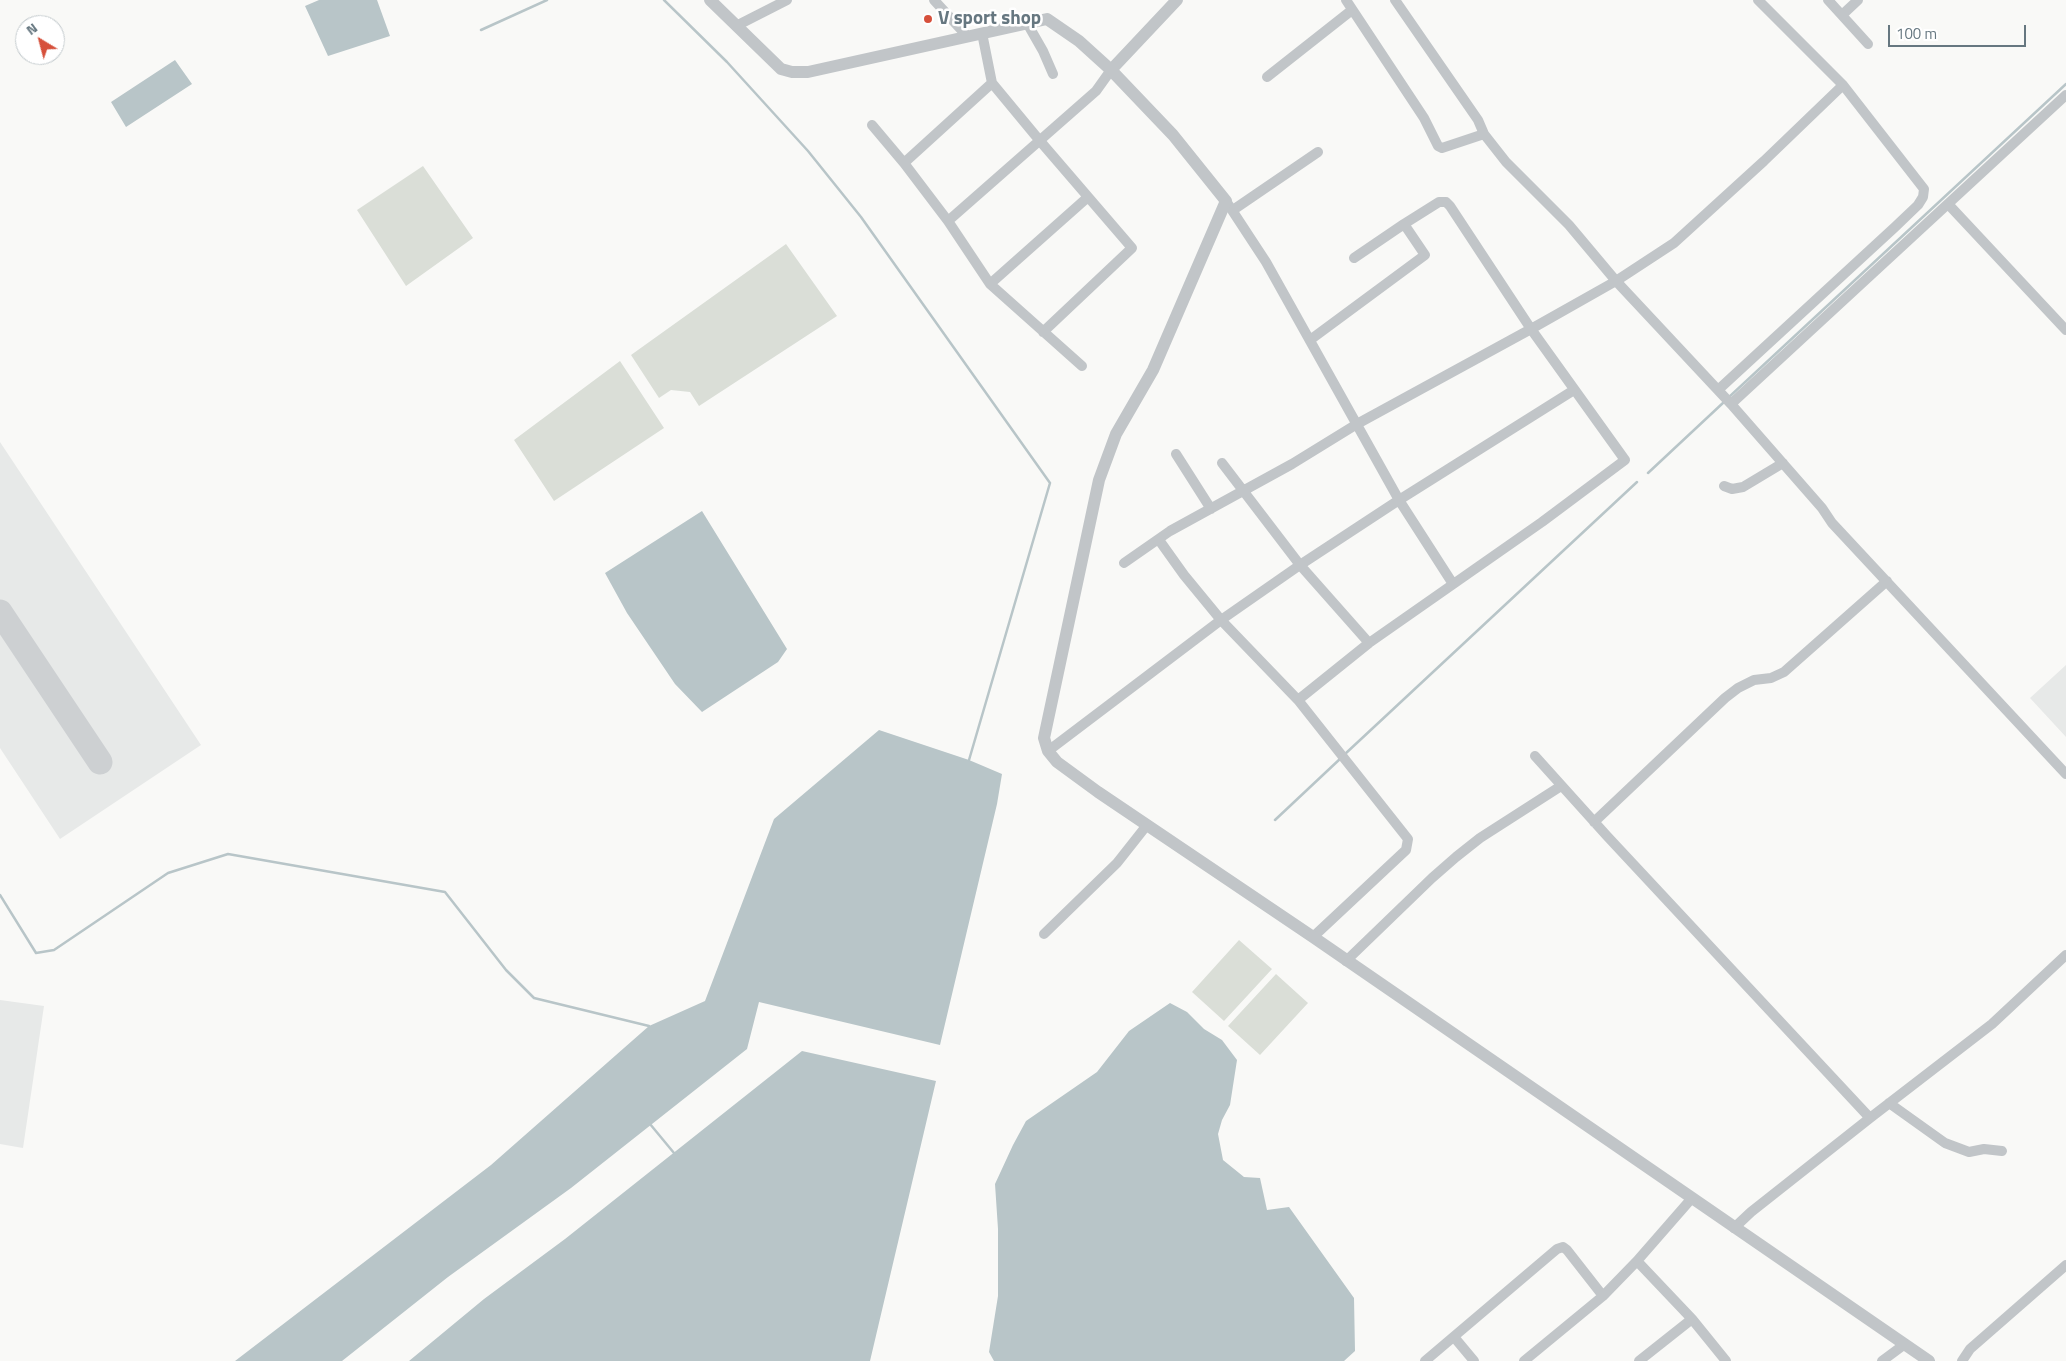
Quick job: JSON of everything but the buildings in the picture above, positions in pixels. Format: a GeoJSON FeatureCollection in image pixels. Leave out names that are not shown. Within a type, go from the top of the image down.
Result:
{"type":"FeatureCollection","features":[{"type":"Feature","properties":{"kind":"street"},"geometry":{"type":"LineString","coordinates":[[710,0],[781,69],[792,72],[808,72],[1047,19],[1079,41],[1111,70],[1172,135],[1229,205],[1266,262],[1399,500],[1453,584]]}},
{"type":"Feature","properties":{"kind":"street"},"geometry":{"type":"LineString","coordinates":[[736,26],[787,0]]}},
{"type":"Feature","properties":{"kind":"street"},"geometry":{"type":"LineString","coordinates":[[934,0],[968,37]]}},
{"type":"Feature","properties":{"kind":"street"},"geometry":{"type":"LineString","coordinates":[[948,221],[1096,91],[1111,70],[1178,0]]}},
{"type":"Feature","properties":{"kind":"street"},"geometry":{"type":"LineString","coordinates":[[1346,0],[1424,118],[1438,146],[1442,148],[1484,134]]}},
{"type":"Feature","properties":{"kind":"street"},"geometry":{"type":"LineString","coordinates":[[1395,0],[1478,120],[1484,134],[1506,162],[1569,225],[1616,281],[1719,391],[1783,463],[1822,508],[1832,523],[2066,774]]}},
{"type":"Feature","properties":{"kind":"street"},"geometry":{"type":"LineString","coordinates":[[1719,391],[1918,205],[1923,197],[1924,189],[1843,85],[1758,0]]}},
{"type":"Feature","properties":{"kind":"street"},"geometry":{"type":"LineString","coordinates":[[1828,0],[1868,44]]}},
{"type":"Feature","properties":{"kind":"street"},"geometry":{"type":"LineString","coordinates":[[1842,15],[1858,0]]}},
{"type":"Feature","properties":{"kind":"street"},"geometry":{"type":"LineString","coordinates":[[1267,77],[1352,10]]}},
{"type":"Feature","properties":{"kind":"street"},"geometry":{"type":"LineString","coordinates":[[1027,23],[1044,52],[1053,74]]}},
{"type":"Feature","properties":{"kind":"street"},"geometry":{"type":"LineString","coordinates":[[982,33],[992,83],[1132,248],[1043,332]]}},
{"type":"Feature","properties":{"kind":"street"},"geometry":{"type":"LineString","coordinates":[[904,162],[992,83]]}},
{"type":"Feature","properties":{"kind":"street"},"geometry":{"type":"LineString","coordinates":[[1124,562],[1170,531],[1292,464],[1357,424],[1616,281],[1674,244],[1843,85]]}},
{"type":"Feature","properties":{"kind":"street"},"geometry":{"type":"LineString","coordinates":[[1730,403],[2066,95]]}},
{"type":"Feature","properties":{"kind":"street"},"geometry":{"type":"LineString","coordinates":[[872,126],[904,162],[948,221],[990,284],[1082,366]]}},
{"type":"Feature","properties":{"kind":"street"},"geometry":{"type":"LineString","coordinates":[[1318,152],[1229,205],[1153,370],[1116,434],[1099,480],[1044,738],[1048,751],[1057,762],[1084,782],[1313,937],[1929,1361]]}},
{"type":"Feature","properties":{"kind":"street"},"geometry":{"type":"LineString","coordinates":[[990,284],[1088,197]]}},
{"type":"Feature","properties":{"kind":"street"},"geometry":{"type":"LineString","coordinates":[[1298,700],[1369,643],[1623,464],[1625,460],[1531,329],[1446,202],[1439,202],[1354,258]]}},
{"type":"Feature","properties":{"kind":"street"},"geometry":{"type":"LineString","coordinates":[[1948,204],[2066,330]]}},
{"type":"Feature","properties":{"kind":"street"},"geometry":{"type":"LineString","coordinates":[[1310,340],[1424,257],[1425,253],[1404,224]]}},
{"type":"Feature","properties":{"kind":"street"},"geometry":{"type":"LineString","coordinates":[[1048,751],[1221,620],[1300,565],[1574,390]]}},
{"type":"Feature","properties":{"kind":"street"},"geometry":{"type":"LineString","coordinates":[[1176,454],[1211,509]]}},
{"type":"Feature","properties":{"kind":"street"},"geometry":{"type":"LineString","coordinates":[[1222,463],[1300,565],[1369,643]]}},
{"type":"Feature","properties":{"kind":"street"},"geometry":{"type":"LineString","coordinates":[[1724,486],[1732,489],[1743,487],[1783,463]]}},
{"type":"Feature","properties":{"kind":"street"},"geometry":{"type":"LineString","coordinates":[[1159,540],[1221,620],[1298,700],[1408,839],[1408,846],[1313,937]]}},
{"type":"Feature","properties":{"kind":"street"},"geometry":{"type":"LineString","coordinates":[[1594,822],[1725,698],[1738,688],[1754,680],[1771,678],[1784,672],[1887,581]]}},
{"type":"Feature","properties":{"kind":"street"},"geometry":{"type":"LineString","coordinates":[[1535,756],[1594,822],[1870,1118]]}},
{"type":"Feature","properties":{"kind":"street"},"geometry":{"type":"LineString","coordinates":[[1346,961],[1456,857],[1480,838],[1561,786]]}},
{"type":"Feature","properties":{"kind":"street"},"geometry":{"type":"LineString","coordinates":[[1044,934],[1117,863],[1147,824]]}},
{"type":"Feature","properties":{"kind":"street"},"geometry":{"type":"LineString","coordinates":[[1734,1228],[1751,1212],[1992,1024],[2066,955]]}},
{"type":"Feature","properties":{"kind":"street"},"geometry":{"type":"LineString","coordinates":[[1889,1103],[1945,1143],[1969,1152],[1984,1149],[2002,1151]]}},
{"type":"Feature","properties":{"kind":"street"},"geometry":{"type":"LineString","coordinates":[[1524,1361],[1603,1296],[1637,1261],[1692,1198]]}},
{"type":"Feature","properties":{"kind":"street"},"geometry":{"type":"LineString","coordinates":[[1425,1361],[1556,1249],[1562,1247],[1567,1250],[1603,1296]]}},
{"type":"Feature","properties":{"kind":"street"},"geometry":{"type":"LineString","coordinates":[[1637,1261],[1692,1320],[1726,1361]]}},
{"type":"Feature","properties":{"kind":"street"},"geometry":{"type":"LineString","coordinates":[[1962,1361],[1970,1348],[2066,1265]]}},
{"type":"Feature","properties":{"kind":"street"},"geometry":{"type":"LineString","coordinates":[[1639,1361],[1692,1320]]}},
{"type":"Feature","properties":{"kind":"street"},"geometry":{"type":"LineString","coordinates":[[1454,1336],[1474,1361]]}},
{"type":"Feature","properties":{"kind":"street"},"geometry":{"type":"LineString","coordinates":[[1882,1361],[1904,1344]]}},
{"type":"Feature","properties":{"kind":"shaded area"},"geometry":{"type":"Polygon","coordinates":[[[319,0],[377,0],[390,36],[328,56],[305,6],[319,0]]]}},
{"type":"Feature","properties":{"kind":"shaded area"},"geometry":{"type":"Polygon","coordinates":[[[175,60],[192,84],[126,127],[111,102],[175,60]]]}},
{"type":"Feature","properties":{"kind":"shaded area"},"geometry":{"type":"Polygon","coordinates":[[[423,166],[473,238],[406,286],[357,210],[423,166]]]}},
{"type":"Feature","properties":{"kind":"shaded area"},"geometry":{"type":"Polygon","coordinates":[[[786,244],[837,316],[699,406],[690,392],[671,390],[659,398],[631,355],[786,244]]]}},
{"type":"Feature","properties":{"kind":"shaded area"},"geometry":{"type":"Polygon","coordinates":[[[620,361],[664,428],[554,501],[514,440],[620,361]]]}},
{"type":"Feature","properties":{"kind":"shaded area"},"geometry":{"type":"Polygon","coordinates":[[[0,442],[201,745],[60,839],[0,748],[0,442]]]}},
{"type":"Feature","properties":{"kind":"shaded area"},"geometry":{"type":"Polygon","coordinates":[[[702,511],[787,649],[778,662],[702,712],[675,684],[627,613],[605,573],[702,511]]]}},
{"type":"Feature","properties":{"kind":"shaded area"},"geometry":{"type":"Polygon","coordinates":[[[2066,665],[2066,737],[2030,698],[2066,665]]]}},
{"type":"Feature","properties":{"kind":"shaded area"},"geometry":{"type":"Polygon","coordinates":[[[879,730],[969,760],[1002,774],[997,804],[940,1045],[759,1002],[747,1049],[571,1188],[448,1277],[342,1361],[235,1361],[491,1165],[649,1026],[705,1001],[774,819],[879,730]]]}},
{"type":"Feature","properties":{"kind":"shaded area"},"geometry":{"type":"Polygon","coordinates":[[[1239,940],[1272,969],[1224,1021],[1192,992],[1239,940]]]}},
{"type":"Feature","properties":{"kind":"shaded area"},"geometry":{"type":"Polygon","coordinates":[[[1276,974],[1308,1003],[1260,1055],[1228,1026],[1276,974]]]}},
{"type":"Feature","properties":{"kind":"shaded area"},"geometry":{"type":"Polygon","coordinates":[[[0,1000],[44,1006],[23,1148],[0,1144],[0,1000]]]}},
{"type":"Feature","properties":{"kind":"shaded area"},"geometry":{"type":"Polygon","coordinates":[[[1170,1003],[1187,1012],[1204,1029],[1222,1040],[1237,1060],[1230,1105],[1222,1120],[1218,1134],[1223,1160],[1244,1177],[1260,1178],[1267,1210],[1289,1207],[1354,1298],[1355,1351],[1344,1361],[994,1361],[989,1352],[998,1296],[998,1229],[995,1184],[1013,1145],[1026,1121],[1097,1072],[1129,1031],[1170,1003]]]}},
{"type":"Feature","properties":{"kind":"shaded area"},"geometry":{"type":"Polygon","coordinates":[[[802,1051],[936,1081],[870,1361],[409,1361],[484,1299],[565,1239],[802,1051]]]}},
{"type":"Feature","properties":{"kind":"waterway"},"geometry":{"type":"LineString","coordinates":[[481,30],[547,0]]}},
{"type":"Feature","properties":{"kind":"waterway"},"geometry":{"type":"LineString","coordinates":[[664,0],[727,62],[808,151],[861,217],[1050,483],[969,760]]}},
{"type":"Feature","properties":{"kind":"waterway"},"geometry":{"type":"LineString","coordinates":[[1728,398],[2066,84]]}},
{"type":"Feature","properties":{"kind":"waterway"},"geometry":{"type":"LineString","coordinates":[[1648,473],[1724,402]]}},
{"type":"Feature","properties":{"kind":"waterway"},"geometry":{"type":"LineString","coordinates":[[1345,754],[1637,482]]}},
{"type":"Feature","properties":{"kind":"waterway"},"geometry":{"type":"LineString","coordinates":[[1275,820],[1341,758]]}},
{"type":"Feature","properties":{"kind":"waterway"},"geometry":{"type":"LineString","coordinates":[[0,895],[36,953],[54,950],[168,873],[228,854],[445,892],[506,970],[534,998],[649,1026]]}},
{"type":"Feature","properties":{"kind":"waterway"},"geometry":{"type":"LineString","coordinates":[[650,1124],[674,1153]]}},
{"type":"Feature","properties":{"kind":"taxiway"},"geometry":{"type":"LineString","coordinates":[[0,612],[100,762]]}},
{"type":"Feature","properties":{"kind":"place","name":"V sport shop"},"geometry":{"type":"Point","coordinates":[928,19]}}]}
